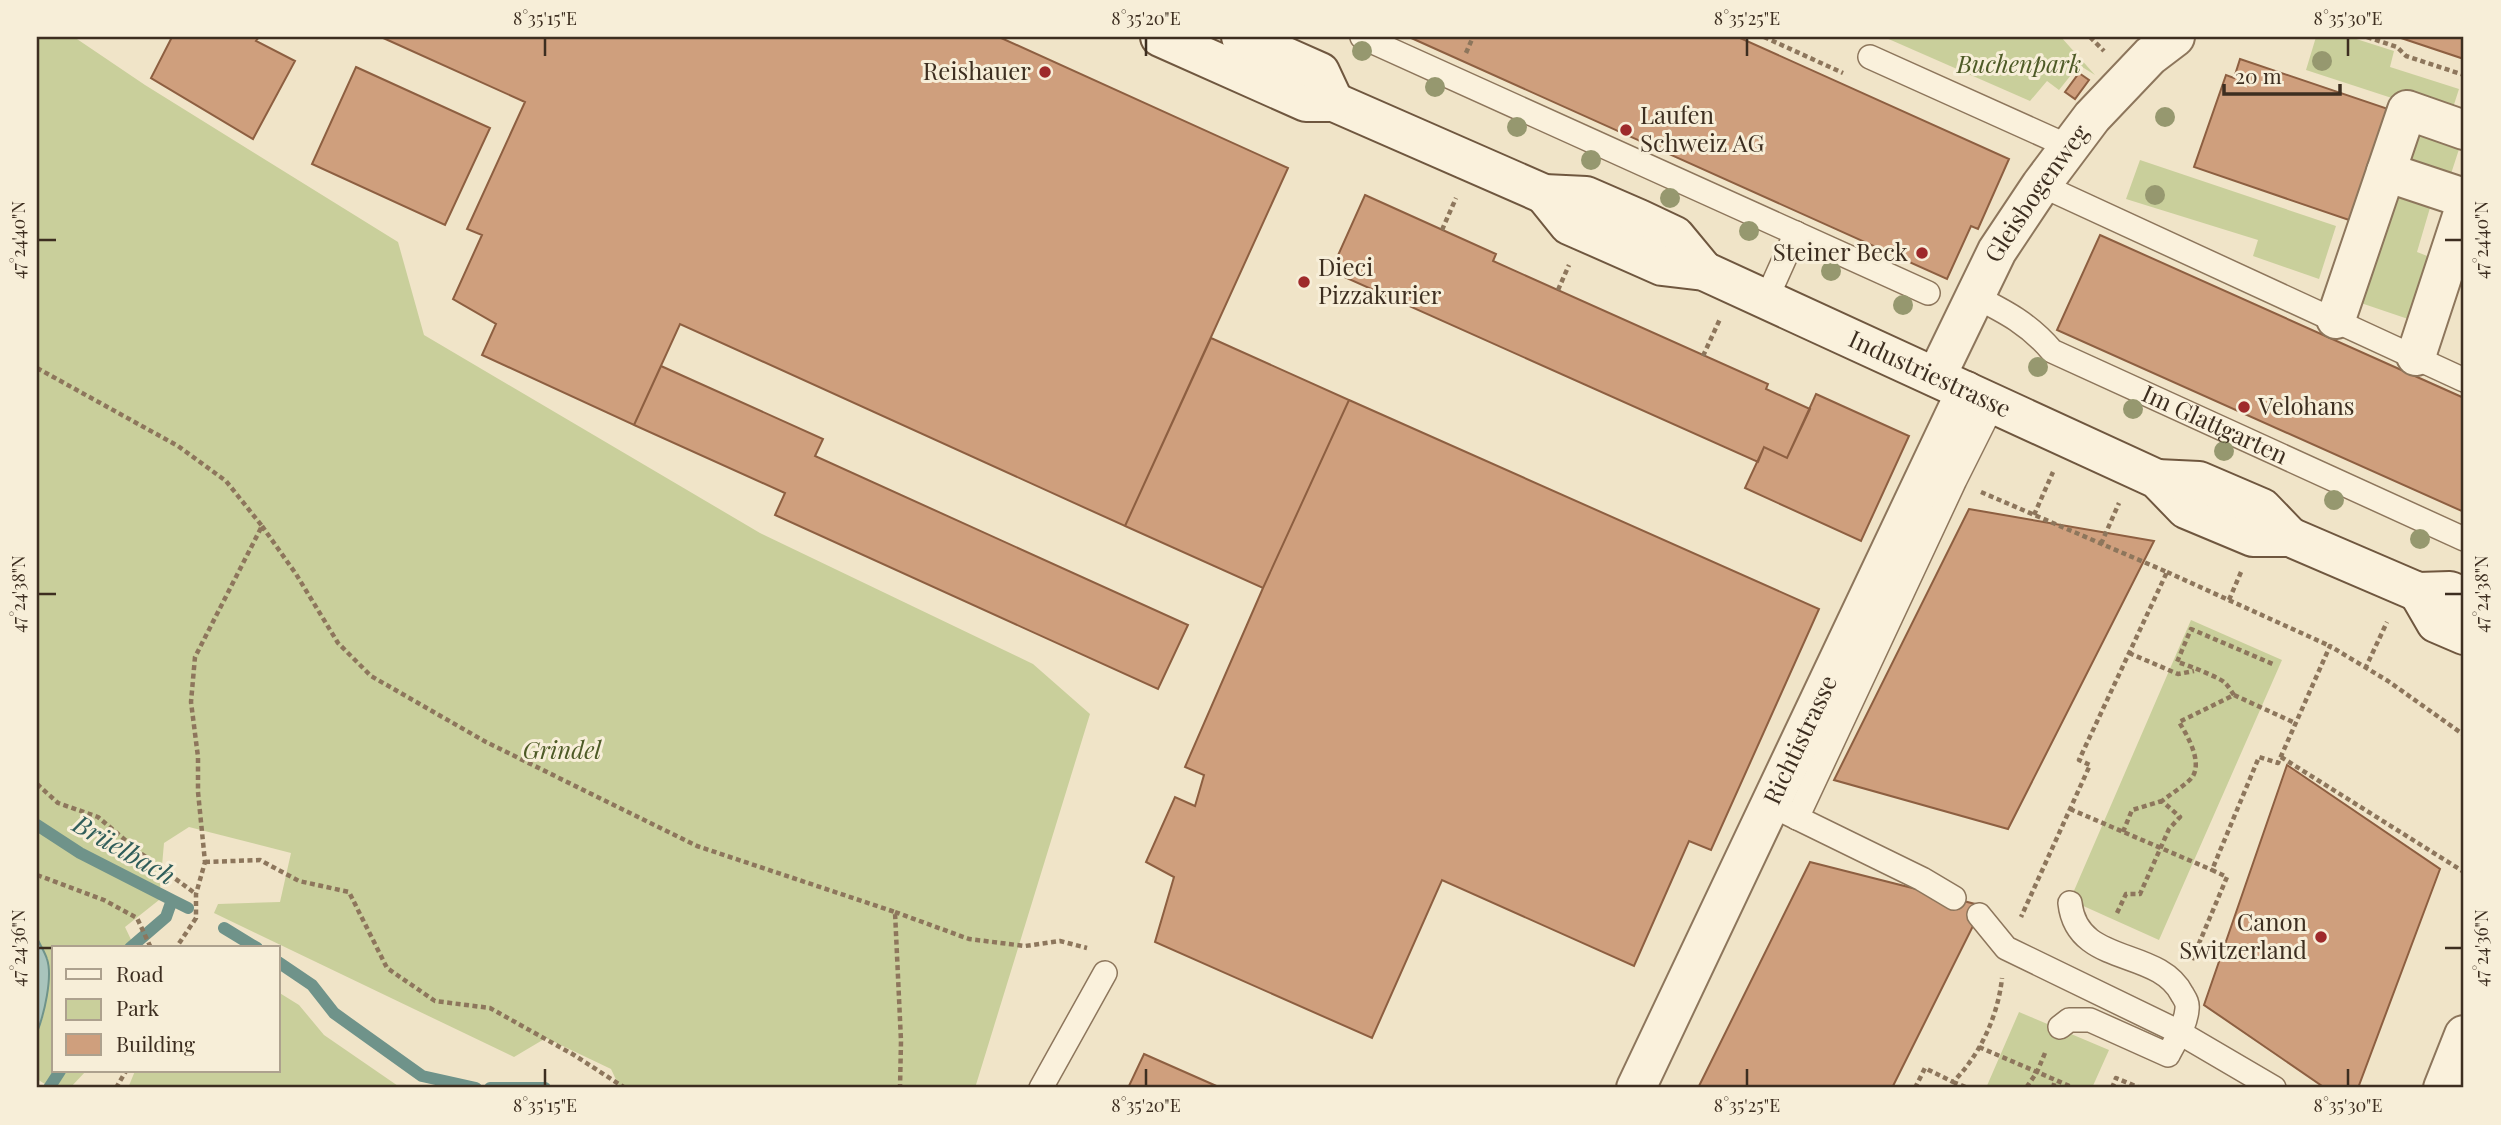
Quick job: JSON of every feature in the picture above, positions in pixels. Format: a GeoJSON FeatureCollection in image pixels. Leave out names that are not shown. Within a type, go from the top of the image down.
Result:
{"type":"FeatureCollection","features":[{"type":"Feature","properties":{"kind":"street","name":"Industriestrasse"},"geometry":{"type":"LineString","coordinates":[[1160,37],[1306,102],[1335,102],[1544,194],[1586,196],[1675,236],[1703,271],[2157,479],[2199,481],[2262,508],[2290,537],[2418,592],[2450,591],[2464,597]]}},
{"type":"Feature","properties":{"kind":"street"},"geometry":{"type":"LineString","coordinates":[[1241,37],[1320,72],[1335,102]]}},
{"type":"Feature","properties":{"kind":"street","name":"Gleisbogenweg"},"geometry":{"type":"LineString","coordinates":[[1965,391],[1974,296],[1997,251],[2040,185],[2092,117],[2150,55],[2175,37]]}},
{"type":"Feature","properties":{"kind":"street"},"geometry":{"type":"LineString","coordinates":[[2336,319],[2407,110],[2464,130]]}},
{"type":"Feature","properties":{"kind":"street"},"geometry":{"type":"LineString","coordinates":[[2386,172],[2464,198]]}},
{"type":"Feature","properties":{"kind":"street"},"geometry":{"type":"LineString","coordinates":[[2416,356],[2464,210]]}},
{"type":"Feature","properties":{"kind":"street","name":"Richtistrasse"},"geometry":{"type":"LineString","coordinates":[[1636,1088],[1783,811],[1965,391]]}},
{"type":"Feature","properties":{"kind":"street"},"geometry":{"type":"LineString","coordinates":[[2418,592],[2435,623],[2464,635]]}},
{"type":"Feature","properties":{"kind":"street"},"geometry":{"type":"LineString","coordinates":[[2443,1088],[2464,1035]]}},
{"type":"Feature","properties":{"kind":"lane"},"geometry":{"type":"LineString","coordinates":[[1362,37],[1928,293]]}},
{"type":"Feature","properties":{"kind":"lane"},"geometry":{"type":"LineString","coordinates":[[1870,57],[2070,147]]}},
{"type":"Feature","properties":{"kind":"lane"},"geometry":{"type":"LineString","coordinates":[[2040,185],[2464,380]]}},
{"type":"Feature","properties":{"kind":"lane"},"geometry":{"type":"LineString","coordinates":[[1766,300],[1796,233]]}},
{"type":"Feature","properties":{"kind":"lane","name":"Im Glattgarten"},"geometry":{"type":"LineString","coordinates":[[1974,296],[2035,331],[2052,351],[2464,539]]}},
{"type":"Feature","properties":{"kind":"lane"},"geometry":{"type":"LineString","coordinates":[[1954,898],[1922,879],[1783,811],[1955,480],[1965,391]]}},
{"type":"Feature","properties":{"kind":"lane"},"geometry":{"type":"LineString","coordinates":[[2060,1027],[2069,1020],[2090,1020],[2168,1055],[2187,1012],[2187,1002],[2167,975],[2087,939],[2071,918],[2070,903]]}},
{"type":"Feature","properties":{"kind":"lane"},"geometry":{"type":"LineString","coordinates":[[1979,915],[2006,948],[2177,1031],[2274,1088]]}},
{"type":"Feature","properties":{"kind":"lane"},"geometry":{"type":"LineString","coordinates":[[1041,1088],[1105,973]]}},
{"type":"Feature","properties":{"kind":"path"},"geometry":{"type":"LineString","coordinates":[[2367,37],[2398,47],[2406,56],[2464,75]]}},
{"type":"Feature","properties":{"kind":"path"},"geometry":{"type":"LineString","coordinates":[[1442,230],[1454,203]]}},
{"type":"Feature","properties":{"kind":"path"},"geometry":{"type":"LineString","coordinates":[[1558,290],[1561,282]]}},
{"type":"Feature","properties":{"kind":"path"},"geometry":{"type":"LineString","coordinates":[[1703,356],[1720,319]]}},
{"type":"Feature","properties":{"kind":"path"},"geometry":{"type":"LineString","coordinates":[[37,368],[178,446],[226,481],[296,574],[338,643],[371,676],[486,742],[697,846],[969,939],[1025,947],[1060,941],[1097,951]]}},
{"type":"Feature","properties":{"kind":"path"},"geometry":{"type":"LineString","coordinates":[[2034,515],[2053,472]]}},
{"type":"Feature","properties":{"kind":"path"},"geometry":{"type":"LineString","coordinates":[[1955,480],[2330,646],[2388,681],[2464,735]]}},
{"type":"Feature","properties":{"kind":"path"},"geometry":{"type":"LineString","coordinates":[[2101,544],[2119,502]]}},
{"type":"Feature","properties":{"kind":"path"},"geometry":{"type":"LineString","coordinates":[[177,946],[196,918],[196,894],[205,862],[198,792],[198,757],[191,702],[195,656],[262,527]]}},
{"type":"Feature","properties":{"kind":"path"},"geometry":{"type":"LineString","coordinates":[[2229,600],[2242,569]]}},
{"type":"Feature","properties":{"kind":"path"},"geometry":{"type":"LineString","coordinates":[[1953,1082],[1971,1064],[1999,1002],[2006,948],[2090,765],[2079,760],[2167,572]]}},
{"type":"Feature","properties":{"kind":"path"},"geometry":{"type":"LineString","coordinates":[[2365,669],[2387,622]]}},
{"type":"Feature","properties":{"kind":"path"},"geometry":{"type":"LineString","coordinates":[[2275,665],[2191,629],[2177,662],[2223,681],[2234,695],[2295,723]]}},
{"type":"Feature","properties":{"kind":"path"},"geometry":{"type":"LineString","coordinates":[[2212,870],[2259,757],[2278,763],[2330,646]]}},
{"type":"Feature","properties":{"kind":"path"},"geometry":{"type":"LineString","coordinates":[[2129,653],[2178,674],[2194,671]]}},
{"type":"Feature","properties":{"kind":"path"},"geometry":{"type":"LineString","coordinates":[[2123,832],[2132,810],[2162,801],[2193,776],[2195,765],[2190,740],[2179,722],[2234,695]]}},
{"type":"Feature","properties":{"kind":"path"},"geometry":{"type":"LineString","coordinates":[[2281,757],[2464,872]]}},
{"type":"Feature","properties":{"kind":"path"},"geometry":{"type":"LineString","coordinates":[[37,785],[58,803],[98,817],[139,852],[196,894]]}},
{"type":"Feature","properties":{"kind":"path"},"geometry":{"type":"LineString","coordinates":[[2117,913],[2126,894],[2140,894],[2169,829],[2180,817],[2162,801]]}},
{"type":"Feature","properties":{"kind":"path"},"geometry":{"type":"LineString","coordinates":[[2070,809],[2227,877],[2180,990]]}},
{"type":"Feature","properties":{"kind":"path"},"geometry":{"type":"LineString","coordinates":[[205,862],[260,860],[299,881],[349,892],[387,968],[435,1001],[490,1008],[574,1055],[625,1088]]}},
{"type":"Feature","properties":{"kind":"path"},"geometry":{"type":"LineString","coordinates":[[37,874],[104,900],[136,918],[149,946]]}},
{"type":"Feature","properties":{"kind":"path"},"geometry":{"type":"LineString","coordinates":[[895,912],[901,1041],[900,1088]]}},
{"type":"Feature","properties":{"kind":"path"},"geometry":{"type":"LineString","coordinates":[[1979,1047],[2074,1088]]}},
{"type":"Feature","properties":{"kind":"path"},"geometry":{"type":"LineString","coordinates":[[2026,1088],[2046,1052]]}},
{"type":"Feature","properties":{"kind":"path"},"geometry":{"type":"LineString","coordinates":[[1915,1088],[1925,1068],[1968,1088]]}},
{"type":"Feature","properties":{"kind":"path"},"geometry":{"type":"LineString","coordinates":[[116,1088],[125,1072]]}},
{"type":"Feature","properties":{"kind":"path"},"geometry":{"type":"LineString","coordinates":[[2112,1088],[2116,1078],[2140,1088]]}},
{"type":"Feature","properties":{"kind":"path"},"geometry":{"type":"LineString","coordinates":[[2053,1088],[2055,1080]]}},
{"type":"Feature","properties":{"kind":"green space","name":"Grindel"},"geometry":{"type":"Polygon","coordinates":[[[37,37],[74,37],[145,85],[398,242],[424,335],[760,533],[1033,664],[1090,714],[975,1088],[620,1088],[611,1069],[546,1038],[514,1057],[214,913],[218,904],[280,902],[291,853],[189,827],[164,843],[159,900],[125,927],[134,946],[52,946],[52,1072],[85,1072],[70,1088],[51,1088],[37,1079],[37,1032],[43,1017],[48,960],[37,938],[37,37]]]}},
{"type":"Feature","properties":{"kind":"green space","name":"Buchenpark"},"geometry":{"type":"Polygon","coordinates":[[[1884,37],[2061,37],[2095,75],[2079,65],[2059,90],[2047,81],[2030,101],[1884,37]]]}},
{"type":"Feature","properties":{"kind":"green space"},"geometry":{"type":"Polygon","coordinates":[[[2316,37],[2350,37],[2394,51],[2390,67],[2459,89],[2450,117],[2306,70],[2316,37]]]}},
{"type":"Feature","properties":{"kind":"green space"},"geometry":{"type":"Polygon","coordinates":[[[2414,121],[2463,137],[2447,186],[2397,170],[2414,121]]]}},
{"type":"Feature","properties":{"kind":"green space"},"geometry":{"type":"Polygon","coordinates":[[[2140,160],[2336,226],[2319,279],[2253,256],[2258,240],[2126,199],[2140,160]]]}},
{"type":"Feature","properties":{"kind":"green space"},"geometry":{"type":"Polygon","coordinates":[[[2392,188],[2432,201],[2417,252],[2435,259],[2414,321],[2355,301],[2392,188]]]}},
{"type":"Feature","properties":{"kind":"green space"},"geometry":{"type":"Polygon","coordinates":[[[2191,620],[2282,660],[2159,940],[2070,900],[2191,620]]]}},
{"type":"Feature","properties":{"kind":"green space"},"geometry":{"type":"Polygon","coordinates":[[[280,993],[299,1005],[324,1035],[401,1088],[128,1088],[135,1072],[280,1072],[280,993]]]}},
{"type":"Feature","properties":{"kind":"green space"},"geometry":{"type":"Polygon","coordinates":[[[2019,1012],[2109,1050],[2092,1088],[1986,1088],[2019,1012]]]}},
{"type":"Feature","properties":{"kind":"water"},"geometry":{"type":"Polygon","coordinates":[[[37,938],[47,959],[49,976],[45,1006],[37,1032],[37,938]]]}},
{"type":"Feature","properties":{"kind":"building"},"geometry":{"type":"Polygon","coordinates":[[[172,37],[259,37],[256,41],[295,61],[253,139],[151,78],[172,37]]]}},
{"type":"Feature","properties":{"kind":"building"},"geometry":{"type":"Polygon","coordinates":[[[381,37],[999,37],[1288,168],[1125,526],[680,324],[634,425],[482,355],[496,324],[453,299],[482,235],[467,229],[525,102],[381,37]]]}},
{"type":"Feature","properties":{"kind":"building"},"geometry":{"type":"Polygon","coordinates":[[[1409,37],[1738,37],[2009,159],[1978,229],[1971,226],[1947,279],[1409,37]]]}},
{"type":"Feature","properties":{"kind":"building"},"geometry":{"type":"Polygon","coordinates":[[[2398,37],[2464,37],[2464,59],[2398,37]]]}},
{"type":"Feature","properties":{"kind":"building"},"geometry":{"type":"Polygon","coordinates":[[[2240,59],[2397,112],[2352,221],[2194,167],[2226,75],[2234,78],[2240,59]]]}},
{"type":"Feature","properties":{"kind":"building"},"geometry":{"type":"Polygon","coordinates":[[[356,67],[490,128],[445,225],[312,164],[356,67]]]}},
{"type":"Feature","properties":{"kind":"building"},"geometry":{"type":"Polygon","coordinates":[[[2079,73],[2089,80],[2075,99],[2065,92],[2079,73]]]}},
{"type":"Feature","properties":{"kind":"building"},"geometry":{"type":"Polygon","coordinates":[[[1365,195],[1496,254],[1493,261],[1768,384],[1766,389],[1810,409],[1787,458],[1764,447],[1758,462],[1331,271],[1365,195]]]}},
{"type":"Feature","properties":{"kind":"building"},"geometry":{"type":"Polygon","coordinates":[[[2100,235],[2464,398],[2464,512],[2057,330],[2100,235]]]}},
{"type":"Feature","properties":{"kind":"building"},"geometry":{"type":"Polygon","coordinates":[[[1211,338],[1349,400],[1263,588],[1125,526],[1211,338]]]}},
{"type":"Feature","properties":{"kind":"building"},"geometry":{"type":"Polygon","coordinates":[[[661,366],[823,439],[815,456],[1188,625],[1158,689],[775,515],[785,493],[634,425],[661,366]]]}},
{"type":"Feature","properties":{"kind":"building"},"geometry":{"type":"Polygon","coordinates":[[[1816,394],[1909,436],[1861,541],[1745,488],[1764,447],[1787,458],[1816,394]]]}},
{"type":"Feature","properties":{"kind":"building"},"geometry":{"type":"Polygon","coordinates":[[[1349,400],[1819,609],[1711,850],[1689,841],[1634,966],[1442,880],[1372,1038],[1155,942],[1174,877],[1146,862],[1175,797],[1195,806],[1204,775],[1185,767],[1349,400]]]}},
{"type":"Feature","properties":{"kind":"building"},"geometry":{"type":"Polygon","coordinates":[[[1969,509],[2154,541],[2008,829],[1834,780],[1969,509]]]}},
{"type":"Feature","properties":{"kind":"building","name":"Canon Switzerland"},"geometry":{"type":"Polygon","coordinates":[[[2287,765],[2440,869],[2358,1088],[2325,1088],[2204,1005],[2287,765]]]}},
{"type":"Feature","properties":{"kind":"building"},"geometry":{"type":"Polygon","coordinates":[[[1810,862],[1983,906],[1892,1088],[1698,1088],[1810,862]]]}},
{"type":"Feature","properties":{"kind":"building"},"geometry":{"type":"Polygon","coordinates":[[[1144,1054],[1221,1088],[1128,1088],[1144,1054]]]}},
{"type":"Feature","properties":{"kind":"waterway","name":"Brüelbach"},"geometry":{"type":"LineString","coordinates":[[37,825],[80,853],[172,900],[166,917],[132,946]]}},
{"type":"Feature","properties":{"kind":"waterway"},"geometry":{"type":"LineString","coordinates":[[172,900],[188,908]]}},
{"type":"Feature","properties":{"kind":"waterway"},"geometry":{"type":"LineString","coordinates":[[224,928],[254,946]]}},
{"type":"Feature","properties":{"kind":"waterway"},"geometry":{"type":"LineString","coordinates":[[280,963],[312,985],[334,1013],[422,1076],[476,1088]]}},
{"type":"Feature","properties":{"kind":"waterway","name":"Brüelbach"},"geometry":{"type":"LineString","coordinates":[[49,1088],[59,1072]]}},
{"type":"Feature","properties":{"kind":"waterway"},"geometry":{"type":"LineString","coordinates":[[490,1088],[545,1088]]}},
{"type":"Feature","properties":{"kind":"place","name":"Reishauer"},"geometry":{"type":"Point","coordinates":[1045,72]}},
{"type":"Feature","properties":{"kind":"place","name":"Laufen Schweiz AG"},"geometry":{"type":"Point","coordinates":[1626,130]}},
{"type":"Feature","properties":{"kind":"place","name":"Steiner Beck"},"geometry":{"type":"Point","coordinates":[1922,253]}},
{"type":"Feature","properties":{"kind":"place","name":"Dieci Pizzakurier"},"geometry":{"type":"Point","coordinates":[1304,282]}},
{"type":"Feature","properties":{"kind":"place","name":"Velohans"},"geometry":{"type":"Point","coordinates":[2244,407]}},
{"type":"Feature","properties":{"kind":"place","name":"Canon Switzerland"},"geometry":{"type":"Point","coordinates":[2321,937]}}]}
